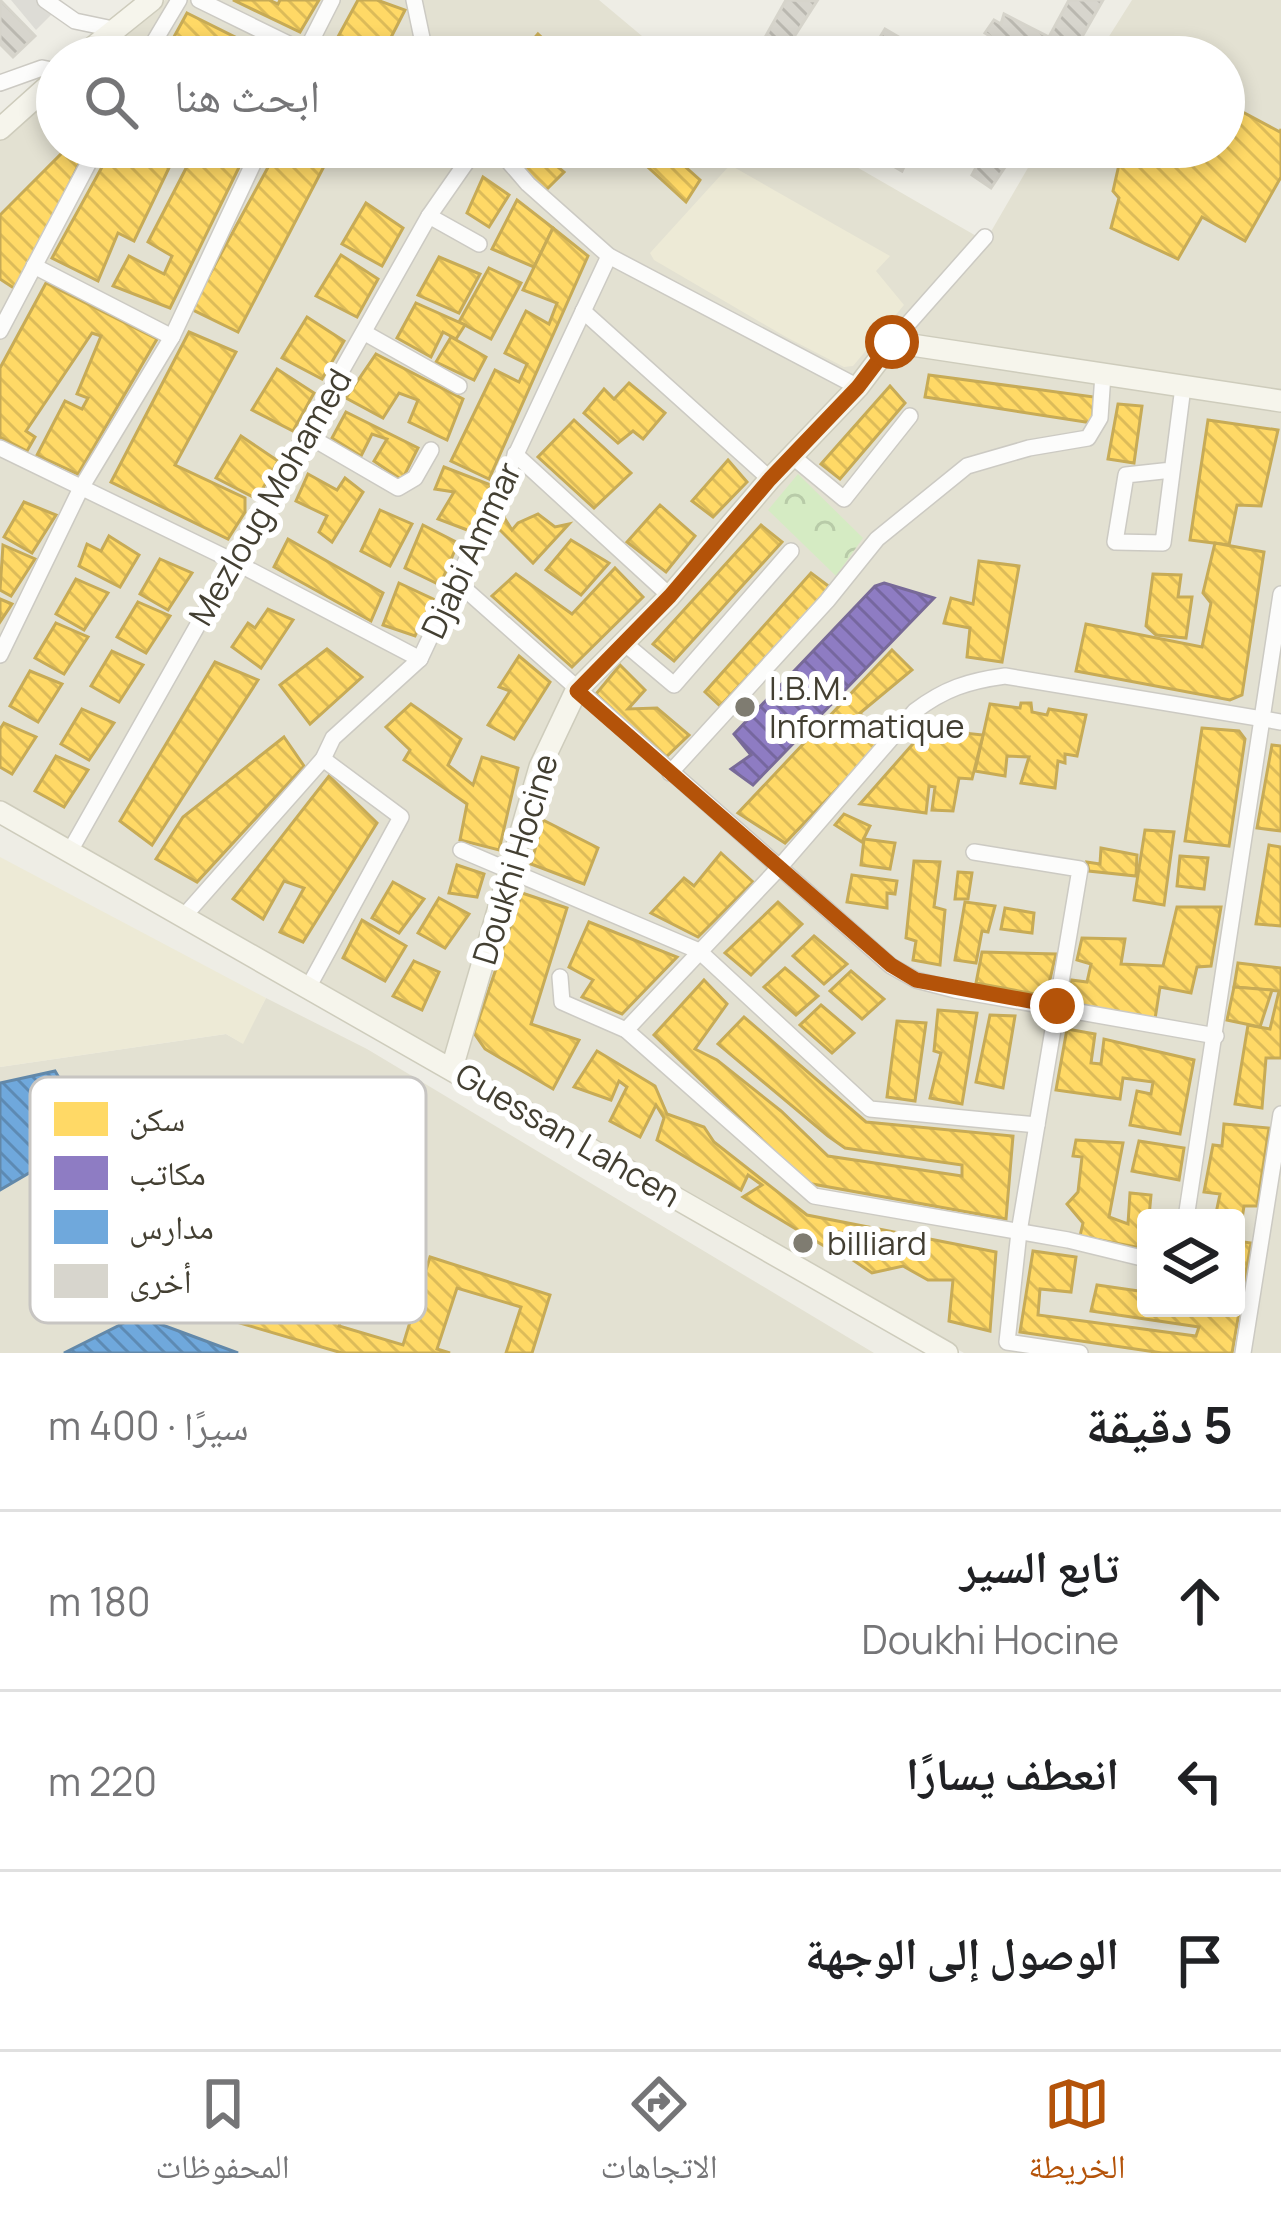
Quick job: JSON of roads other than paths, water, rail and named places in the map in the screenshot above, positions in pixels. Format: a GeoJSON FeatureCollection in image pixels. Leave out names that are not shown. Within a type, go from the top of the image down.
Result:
{"type":"FeatureCollection","features":[{"type":"Feature","properties":{"kind":"street"},"geometry":{"type":"LineString","coordinates":[[46,0],[75,21],[113,29]]}},
{"type":"Feature","properties":{"kind":"street"},"geometry":{"type":"LineString","coordinates":[[105,36],[152,0]]}},
{"type":"Feature","properties":{"kind":"street"},"geometry":{"type":"LineString","coordinates":[[158,36],[178,0]]}},
{"type":"Feature","properties":{"kind":"street"},"geometry":{"type":"LineString","coordinates":[[199,0],[268,36]]}},
{"type":"Feature","properties":{"kind":"street"},"geometry":{"type":"LineString","coordinates":[[314,36],[332,0]]}},
{"type":"Feature","properties":{"kind":"street"},"geometry":{"type":"LineString","coordinates":[[414,0],[422,36]]}},
{"type":"Feature","properties":{"kind":"street"},"geometry":{"type":"LineString","coordinates":[[0,82],[36,70]]}},
{"type":"Feature","properties":{"kind":"street"},"geometry":{"type":"LineString","coordinates":[[0,129],[36,95]]}},
{"type":"Feature","properties":{"kind":"street"},"geometry":{"type":"LineString","coordinates":[[0,332],[86,168]]}},
{"type":"Feature","properties":{"kind":"street"},"geometry":{"type":"LineString","coordinates":[[0,656],[81,488],[172,337],[251,168]]}},
{"type":"Feature","properties":{"kind":"street","name":"Mezloug Mohamed"},"geometry":{"type":"LineString","coordinates":[[70,851],[231,560],[429,216],[462,168]]}},
{"type":"Feature","properties":{"kind":"street"},"geometry":{"type":"LineString","coordinates":[[514,168],[609,256],[858,387]]}},
{"type":"Feature","properties":{"kind":"street"},"geometry":{"type":"LineString","coordinates":[[429,216],[479,244]]}},
{"type":"Feature","properties":{"kind":"street"},"geometry":{"type":"LineString","coordinates":[[892,342],[985,237]]}},
{"type":"Feature","properties":{"kind":"street","name":"Djabi Ammar"},"geometry":{"type":"LineString","coordinates":[[185,914],[323,759],[332,738],[420,659],[609,256]]}},
{"type":"Feature","properties":{"kind":"street"},"geometry":{"type":"LineString","coordinates":[[34,266],[172,337]]}},
{"type":"Feature","properties":{"kind":"street"},"geometry":{"type":"LineString","coordinates":[[583,311],[770,479]]}},
{"type":"Feature","properties":{"kind":"street"},"geometry":{"type":"LineString","coordinates":[[365,333],[459,386]]}},
{"type":"Feature","properties":{"kind":"street"},"geometry":{"type":"LineString","coordinates":[[892,342],[1281,401]]}},
{"type":"Feature","properties":{"kind":"street","name":"Doukhi Hocine"},"geometry":{"type":"LineString","coordinates":[[452,1068],[540,766],[577,691],[670,596],[770,479],[858,387],[892,342]]}},
{"type":"Feature","properties":{"kind":"street"},"geometry":{"type":"LineString","coordinates":[[670,773],[827,601],[877,539],[967,466],[1088,438],[1100,418],[1103,374]]}},
{"type":"Feature","properties":{"kind":"street"},"geometry":{"type":"LineString","coordinates":[[1172,470],[1126,476],[1115,542],[1162,543],[1172,470],[1183,387]]}},
{"type":"Feature","properties":{"kind":"street"},"geometry":{"type":"LineString","coordinates":[[792,456],[844,499],[910,416]]}},
{"type":"Feature","properties":{"kind":"street"},"geometry":{"type":"LineString","coordinates":[[305,434],[398,488],[416,478],[430,450]]}},
{"type":"Feature","properties":{"kind":"street"},"geometry":{"type":"LineString","coordinates":[[0,448],[231,560],[420,659]]}},
{"type":"Feature","properties":{"kind":"street"},"geometry":{"type":"LineString","coordinates":[[515,454],[670,596]]}},
{"type":"Feature","properties":{"kind":"street"},"geometry":{"type":"LineString","coordinates":[[623,642],[674,685],[790,551]]}},
{"type":"Feature","properties":{"kind":"street"},"geometry":{"type":"LineString","coordinates":[[457,581],[778,869],[891,965],[916,980],[1216,1036]]}},
{"type":"Feature","properties":{"kind":"street"},"geometry":{"type":"LineString","coordinates":[[1187,1209],[1281,594]]}},
{"type":"Feature","properties":{"kind":"street"},"geometry":{"type":"LineString","coordinates":[[626,1030],[778,869],[915,711],[941,691],[1005,676],[1281,722]]}},
{"type":"Feature","properties":{"kind":"street"},"geometry":{"type":"LineString","coordinates":[[309,986],[401,817],[323,759]]}},
{"type":"Feature","properties":{"kind":"street","name":"Guessan Lahcen"},"geometry":{"type":"LineString","coordinates":[[0,812],[947,1353]]}},
{"type":"Feature","properties":{"kind":"street"},"geometry":{"type":"LineString","coordinates":[[461,850],[699,951],[870,1109],[1037,1126]]}},
{"type":"Feature","properties":{"kind":"street"},"geometry":{"type":"LineString","coordinates":[[974,852],[1080,869],[1019,1232],[1007,1342],[1080,1353]]}},
{"type":"Feature","properties":{"kind":"street"},"geometry":{"type":"LineString","coordinates":[[560,977],[562,1002],[626,1030],[814,1196],[1137,1256]]}},
{"type":"Feature","properties":{"kind":"street"},"geometry":{"type":"LineString","coordinates":[[1243,1353],[1281,1114]]}},
{"type":"Feature","properties":{"kind":"place","name":"I.B.M. Informatique"},"geometry":{"type":"Point","coordinates":[745,707]}},
{"type":"Feature","properties":{"kind":"place","name":"billiard"},"geometry":{"type":"Point","coordinates":[803,1243]}}]}
